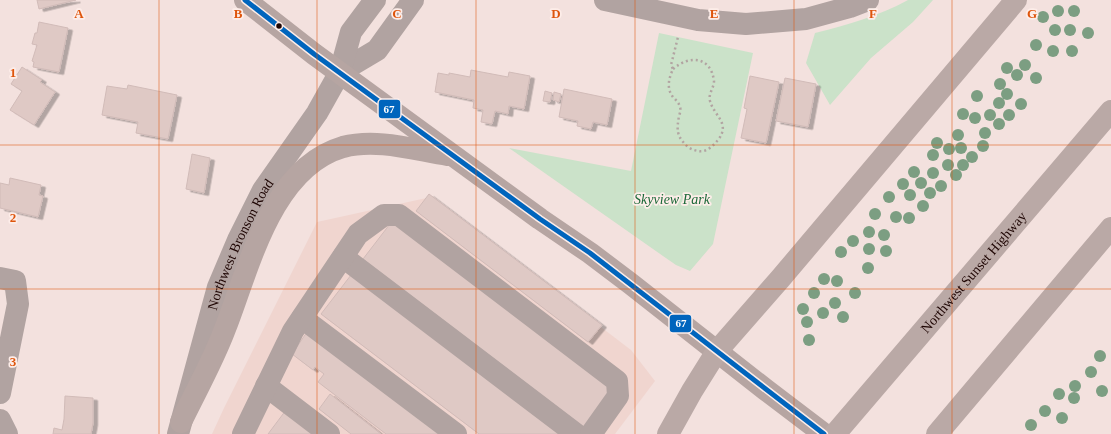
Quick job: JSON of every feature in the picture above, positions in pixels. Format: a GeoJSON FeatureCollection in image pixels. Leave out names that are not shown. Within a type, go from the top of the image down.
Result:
{"type":"FeatureCollection","features":[{"type":"Feature","properties":{"kind":"highway"},"geometry":{"type":"LineString","coordinates":[[668,434],[717,351],[780,279],[1016,0]]}},
{"type":"Feature","properties":{"kind":"highway","name":"Northwest Sunset Highway"},"geometry":{"type":"LineString","coordinates":[[835,434],[1111,111]]}},
{"type":"Feature","properties":{"kind":"highway"},"geometry":{"type":"LineString","coordinates":[[937,434],[1111,228]]}},
{"type":"Feature","properties":{"kind":"main road"},"geometry":{"type":"LineString","coordinates":[[245,0],[314,54],[540,219],[590,253],[824,434]]}},
{"type":"Feature","properties":{"kind":"main road"},"geometry":{"type":"LineString","coordinates":[[179,428],[225,330],[252,253],[285,190],[303,170],[318,159],[333,151],[344,147],[370,144],[386,145],[454,156]]}},
{"type":"Feature","properties":{"kind":"street","name":"Northwest Bronson Road"},"geometry":{"type":"LineString","coordinates":[[179,428],[218,287],[238,240],[263,190],[317,113],[340,72],[351,32],[375,0]]}},
{"type":"Feature","properties":{"kind":"street","name":"Northwest Bronson Road"},"geometry":{"type":"LineString","coordinates":[[340,72],[377,50],[413,0]]}},
{"type":"Feature","properties":{"kind":"street"},"geometry":{"type":"LineString","coordinates":[[605,0],[670,10],[716,23],[746,24],[806,18],[850,7],[868,0]]}},
{"type":"Feature","properties":{"kind":"street"},"geometry":{"type":"LineString","coordinates":[[242,434],[293,331],[358,234],[384,215],[399,215],[617,381],[618,396],[591,434]]}},
{"type":"Feature","properties":{"kind":"street"},"geometry":{"type":"LineString","coordinates":[[343,257],[576,434]]}},
{"type":"Feature","properties":{"kind":"street"},"geometry":{"type":"LineString","coordinates":[[0,393],[18,304],[8,280]]}},
{"type":"Feature","properties":{"kind":"street"},"geometry":{"type":"LineString","coordinates":[[302,318],[456,434]]}},
{"type":"Feature","properties":{"kind":"street"},"geometry":{"type":"LineString","coordinates":[[266,386],[329,434]]}},
{"type":"Feature","properties":{"kind":"street"},"geometry":{"type":"LineString","coordinates":[[0,420],[7,434]]}},
{"type":"Feature","properties":{"kind":"path"},"geometry":{"type":"LineString","coordinates":[[670,10],[671,65],[673,69],[669,79],[669,88],[670,94],[680,105],[681,109],[678,124],[678,137],[688,148],[699,152],[708,149],[714,146],[721,136],[723,126],[710,102],[714,79],[709,68],[700,60],[681,62],[673,69]]}},
{"type":"Feature","properties":{"kind":"shaded area"},"geometry":{"type":"Polygon","coordinates":[[[431,197],[631,350],[655,381],[615,434],[212,434],[317,222],[431,197]]]}},
{"type":"Feature","properties":{"kind":"green space"},"geometry":{"type":"Polygon","coordinates":[[[908,0],[933,0],[913,22],[871,58],[830,105],[806,63],[815,33],[863,20],[908,0]]]}},
{"type":"Feature","properties":{"kind":"green space","name":"Skyview Park"},"geometry":{"type":"Polygon","coordinates":[[[659,33],[753,53],[713,244],[690,271],[676,265],[509,148],[631,171],[659,33]]]}},
{"type":"Feature","properties":{"kind":"building"},"geometry":{"type":"Polygon","coordinates":[[[37,0],[76,0],[39,9],[37,0]]]}},
{"type":"Feature","properties":{"kind":"building"},"geometry":{"type":"Polygon","coordinates":[[[39,22],[68,28],[59,72],[33,67],[34,62],[32,61],[37,45],[32,44],[35,33],[37,33],[39,22]]]}},
{"type":"Feature","properties":{"kind":"building"},"geometry":{"type":"Polygon","coordinates":[[[22,67],[42,80],[40,82],[55,92],[34,125],[10,110],[22,91],[11,84],[22,67]]]}},
{"type":"Feature","properties":{"kind":"building"},"geometry":{"type":"Polygon","coordinates":[[[471,70],[508,77],[509,72],[530,76],[524,109],[509,106],[508,114],[495,111],[492,124],[481,122],[483,110],[473,108],[474,100],[435,92],[438,73],[449,75],[449,73],[470,77],[471,70]]]}},
{"type":"Feature","properties":{"kind":"building"},"geometry":{"type":"Polygon","coordinates":[[[750,76],[779,82],[766,143],[741,138],[747,109],[744,108],[750,76]]]}},
{"type":"Feature","properties":{"kind":"building"},"geometry":{"type":"Polygon","coordinates":[[[785,78],[816,84],[808,127],[776,121],[785,78]]]}},
{"type":"Feature","properties":{"kind":"building"},"geometry":{"type":"Polygon","coordinates":[[[128,85],[177,95],[168,139],[136,133],[138,122],[102,115],[107,86],[127,89],[128,85]]]}},
{"type":"Feature","properties":{"kind":"building"},"geometry":{"type":"Polygon","coordinates":[[[564,89],[612,99],[607,125],[593,122],[591,129],[577,126],[578,121],[559,117],[564,89]]]}},
{"type":"Feature","properties":{"kind":"building"},"geometry":{"type":"Polygon","coordinates":[[[545,91],[552,93],[550,102],[543,101],[545,91]]]}},
{"type":"Feature","properties":{"kind":"building"},"geometry":{"type":"Polygon","coordinates":[[[554,92],[561,94],[559,102],[553,100],[554,92]]]}},
{"type":"Feature","properties":{"kind":"building"},"geometry":{"type":"Polygon","coordinates":[[[192,154],[210,158],[204,193],[186,189],[192,154]]]}},
{"type":"Feature","properties":{"kind":"building"},"geometry":{"type":"Polygon","coordinates":[[[10,178],[41,185],[39,195],[43,196],[38,217],[0,208],[0,183],[9,185],[10,178]]]}},
{"type":"Feature","properties":{"kind":"building"},"geometry":{"type":"Polygon","coordinates":[[[429,194],[602,325],[588,342],[416,211],[429,194]]]}},
{"type":"Feature","properties":{"kind":"building"},"geometry":{"type":"Polygon","coordinates":[[[393,220],[615,389],[585,428],[363,259],[393,220]]]}},
{"type":"Feature","properties":{"kind":"building"},"geometry":{"type":"Polygon","coordinates":[[[351,275],[559,434],[479,434],[321,314],[351,275]]]}},
{"type":"Feature","properties":{"kind":"building"},"geometry":{"type":"Polygon","coordinates":[[[307,332],[445,434],[386,434],[318,382],[324,374],[315,367],[313,370],[292,354],[307,332]]]}},
{"type":"Feature","properties":{"kind":"building"},"geometry":{"type":"Polygon","coordinates":[[[330,394],[381,434],[351,434],[319,409],[330,394]]]}},
{"type":"Feature","properties":{"kind":"building"},"geometry":{"type":"Polygon","coordinates":[[[65,396],[93,398],[93,423],[91,434],[53,434],[54,428],[62,430],[65,396]]]}},
{"type":"Feature","properties":{"kind":"building"},"geometry":{"type":"Polygon","coordinates":[[[286,410],[317,434],[268,434],[286,410]]]}},
{"type":"Feature","properties":{"kind":"transit line","name":"67"},"geometry":{"type":"LineString","coordinates":[[245,0],[314,54],[540,219],[590,253],[824,434]]}}]}
